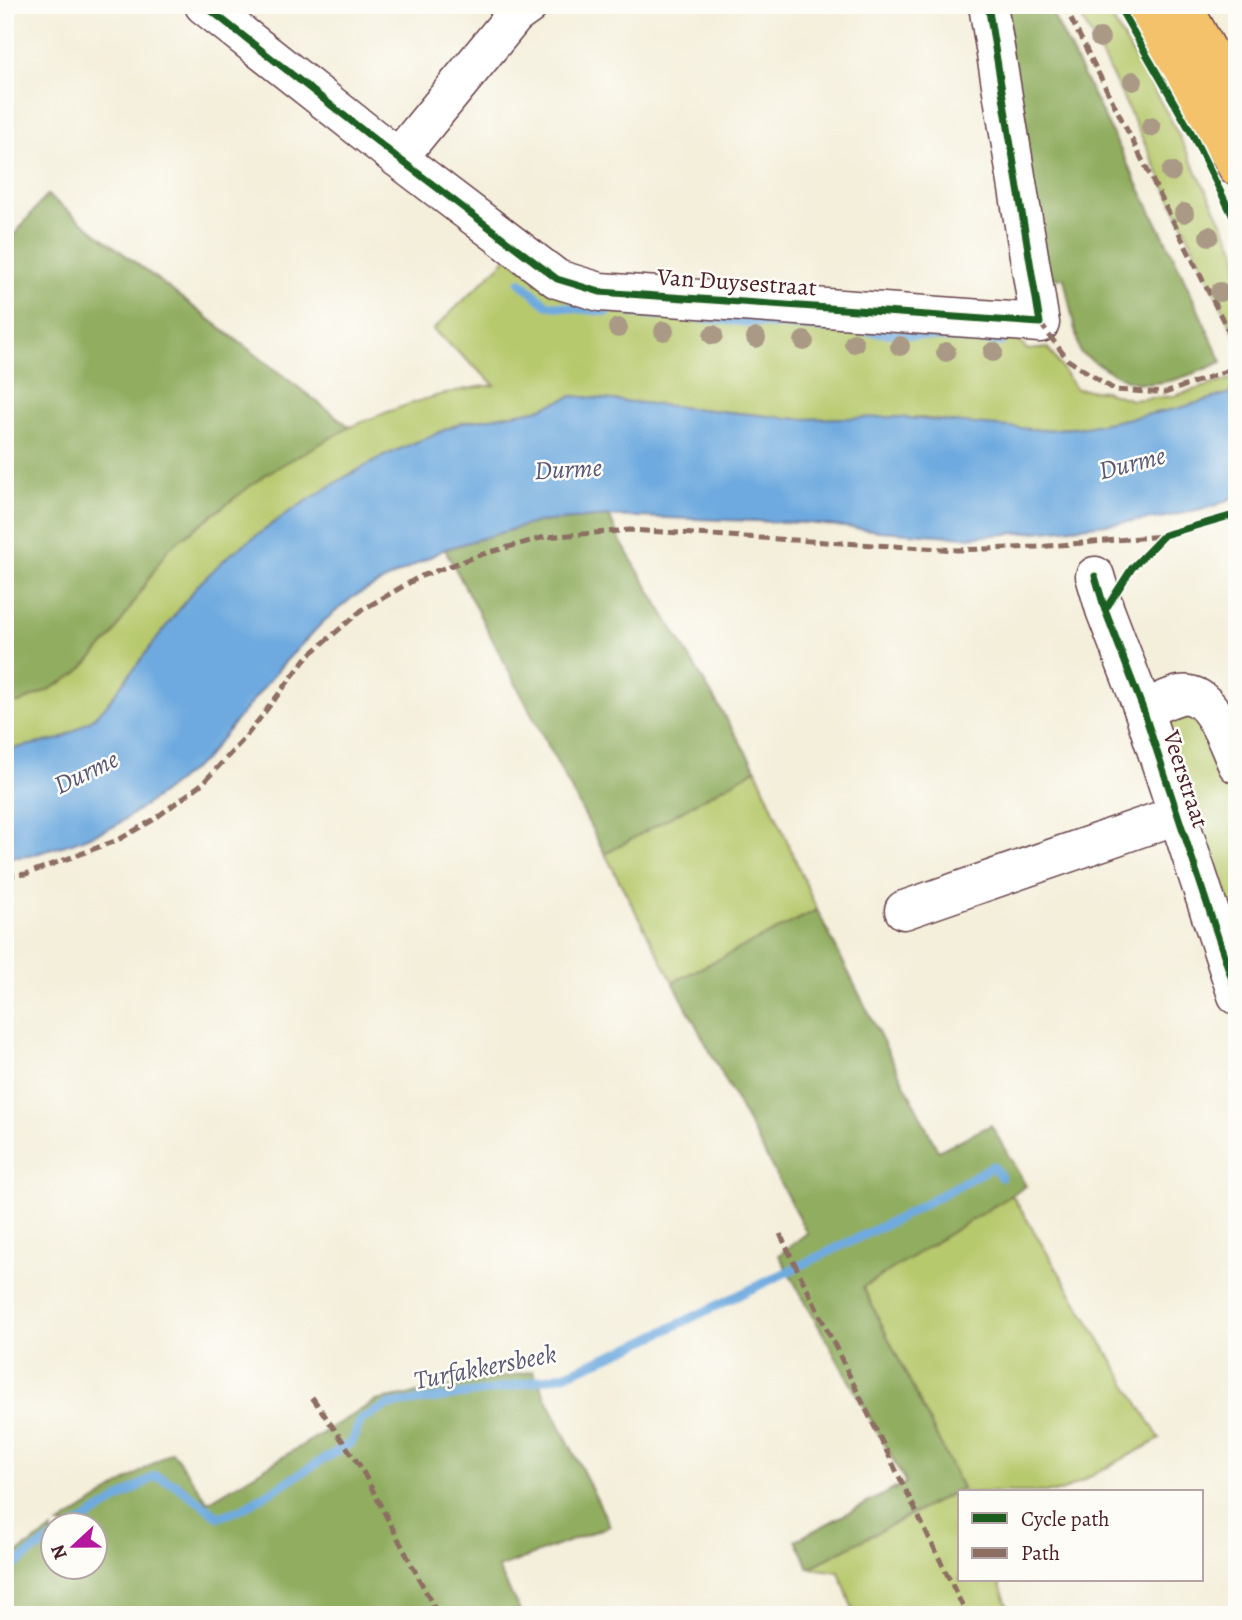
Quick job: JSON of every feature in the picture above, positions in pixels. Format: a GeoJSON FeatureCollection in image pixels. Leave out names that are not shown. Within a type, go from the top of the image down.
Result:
{"type":"FeatureCollection","features":[{"type":"Feature","properties":{"kind":"main road"},"geometry":{"type":"LineString","coordinates":[[1146,5],[1237,167]]}},
{"type":"Feature","properties":{"kind":"main road"},"geometry":{"type":"LineString","coordinates":[[1182,5],[1237,104]]}},
{"type":"Feature","properties":{"kind":"street","name":"Van Duysestraat"},"geometry":{"type":"LineString","coordinates":[[204,5],[556,279],[600,292],[1041,323],[988,5]]}},
{"type":"Feature","properties":{"kind":"street"},"geometry":{"type":"LineString","coordinates":[[398,158],[515,15],[529,5]]}},
{"type":"Feature","properties":{"kind":"street","name":"Veerstraat"},"geometry":{"type":"LineString","coordinates":[[1095,576],[1105,610],[1143,709],[1237,995]]}},
{"type":"Feature","properties":{"kind":"street","name":"Veerstraat"},"geometry":{"type":"LineString","coordinates":[[1143,709],[1183,694],[1202,699],[1213,714],[1237,764]]}},
{"type":"Feature","properties":{"kind":"street"},"geometry":{"type":"LineString","coordinates":[[904,910],[1177,815]]}},
{"type":"Feature","properties":{"kind":"green space"},"geometry":{"type":"Polygon","coordinates":[[[997,5],[1048,5],[1174,257],[1222,362],[1173,380],[1147,384],[1122,378],[1080,353],[1064,278],[1042,278],[997,5]]]}},
{"type":"Feature","properties":{"kind":"green space"},"geometry":{"type":"Polygon","coordinates":[[[1075,5],[1104,5],[1170,118],[1237,252],[1237,339],[1118,87],[1075,5]]]}},
{"type":"Feature","properties":{"kind":"green space"},"geometry":{"type":"Polygon","coordinates":[[[47,195],[350,427],[421,400],[495,385],[433,330],[508,257],[562,298],[1014,334],[1027,350],[1048,348],[1076,389],[1104,391],[1132,400],[1174,396],[1237,377],[1237,391],[1180,408],[1086,427],[1042,430],[980,426],[922,418],[797,419],[573,396],[536,410],[461,423],[386,455],[286,514],[197,586],[104,708],[92,719],[61,739],[5,750],[5,246],[47,195]]]}},
{"type":"Feature","properties":{"kind":"green space"},"geometry":{"type":"Polygon","coordinates":[[[47,195],[350,427],[266,474],[168,549],[111,638],[78,673],[19,703],[5,703],[5,246],[47,195]]]}},
{"type":"Feature","properties":{"kind":"green space"},"geometry":{"type":"Polygon","coordinates":[[[609,516],[621,542],[756,769],[605,854],[445,549],[537,522],[609,516]]]}},
{"type":"Feature","properties":{"kind":"green space"},"geometry":{"type":"Polygon","coordinates":[[[1185,717],[1200,723],[1237,809],[1237,949],[1165,729],[1172,722],[1185,717]]]}},
{"type":"Feature","properties":{"kind":"green space"},"geometry":{"type":"Polygon","coordinates":[[[756,769],[817,910],[673,982],[605,854],[756,769]]]}},
{"type":"Feature","properties":{"kind":"green space"},"geometry":{"type":"Polygon","coordinates":[[[817,910],[938,1151],[991,1125],[1026,1186],[863,1287],[962,1488],[809,1568],[796,1540],[906,1483],[779,1255],[807,1233],[673,982],[817,910]]]}},
{"type":"Feature","properties":{"kind":"green space"},"geometry":{"type":"Polygon","coordinates":[[[1012,1195],[1160,1439],[1065,1490],[958,1490],[962,1488],[863,1287],[1012,1195]]]}},
{"type":"Feature","properties":{"kind":"green space"},"geometry":{"type":"Polygon","coordinates":[[[533,1371],[610,1526],[498,1568],[522,1615],[8,1615],[5,1607],[5,1561],[38,1539],[38,1582],[108,1582],[108,1512],[79,1512],[172,1451],[208,1502],[376,1401],[533,1371]]]}},
{"type":"Feature","properties":{"kind":"green space"},"geometry":{"type":"Polygon","coordinates":[[[958,1490],[958,1582],[999,1582],[1011,1615],[855,1615],[839,1572],[809,1568],[958,1490]]]}},
{"type":"Feature","properties":{"kind":"water","name":"Durme"},"geometry":{"type":"Polygon","coordinates":[[[1237,391],[1237,496],[1214,506],[1161,518],[967,537],[808,523],[609,516],[537,522],[445,549],[353,597],[323,622],[282,665],[204,760],[161,794],[115,826],[29,856],[5,858],[5,750],[61,739],[92,719],[104,708],[197,586],[228,556],[286,514],[386,455],[461,423],[536,410],[573,396],[797,419],[896,417],[1042,430],[1086,427],[1180,408],[1237,391]]]}},
{"type":"Feature","properties":{"kind":"waterway"},"geometry":{"type":"LineString","coordinates":[[520,282],[547,305],[607,312]]}},
{"type":"Feature","properties":{"kind":"waterway"},"geometry":{"type":"LineString","coordinates":[[632,313],[1001,342]]}},
{"type":"Feature","properties":{"kind":"waterway","name":"Turfakkersbeek"},"geometry":{"type":"LineString","coordinates":[[97,1512],[155,1476],[175,1484],[219,1517],[242,1509],[352,1442],[361,1419],[389,1405],[493,1390],[564,1375],[633,1346],[899,1218],[993,1166],[1001,1177]]}},
{"type":"Feature","properties":{"kind":"waterway","name":"Turfakkersbeek"},"geometry":{"type":"LineString","coordinates":[[5,1573],[38,1548]]}},
{"type":"Feature","properties":{"kind":"marked path"},"geometry":{"type":"LineString","coordinates":[[1064,5],[1237,348]]}},
{"type":"Feature","properties":{"kind":"marked path"},"geometry":{"type":"LineString","coordinates":[[1040,323],[1068,360],[1115,390],[1165,393],[1237,367]]}},
{"type":"Feature","properties":{"kind":"marked path"},"geometry":{"type":"LineString","coordinates":[[5,876],[26,874],[118,840],[153,820],[203,783],[244,739],[308,656],[362,610],[419,577],[483,554],[545,537],[630,530],[957,550],[1037,547],[1162,536]]}},
{"type":"Feature","properties":{"kind":"marked path"},"geometry":{"type":"LineString","coordinates":[[780,1234],[967,1615]]}},
{"type":"Feature","properties":{"kind":"marked path"},"geometry":{"type":"LineString","coordinates":[[312,1397],[360,1466],[438,1615]]}},
{"type":"Feature","properties":{"kind":"cycle path"},"geometry":{"type":"LineString","coordinates":[[204,5],[557,279],[600,292],[1040,323],[988,5]]}},
{"type":"Feature","properties":{"kind":"cycle path"},"geometry":{"type":"LineString","coordinates":[[1118,5],[1191,132],[1237,225]]}},
{"type":"Feature","properties":{"kind":"cycle path"},"geometry":{"type":"LineString","coordinates":[[1105,610],[1132,568],[1164,535],[1237,514]]}},
{"type":"Feature","properties":{"kind":"cycle path"},"geometry":{"type":"LineString","coordinates":[[1095,576],[1105,610],[1143,709],[1237,995]]}}]}
